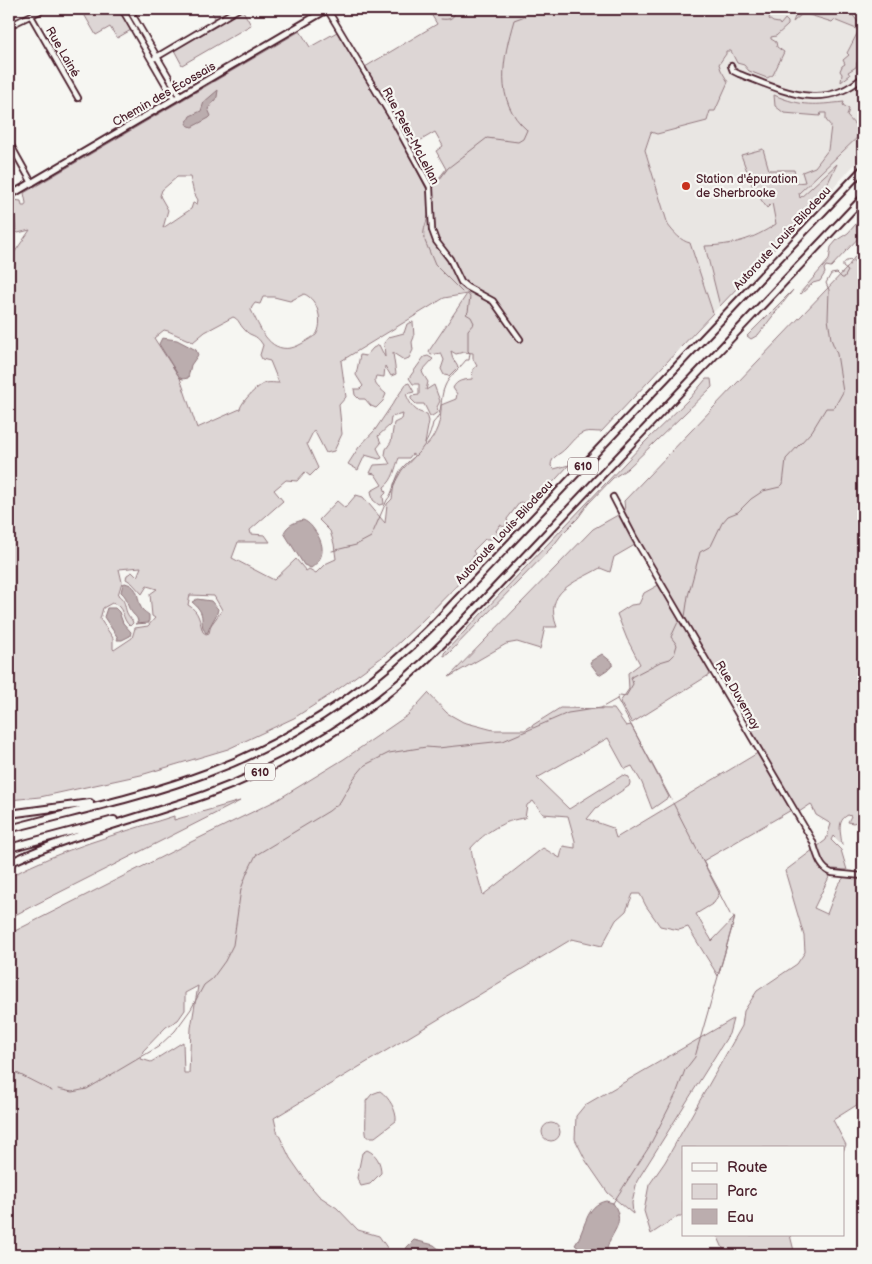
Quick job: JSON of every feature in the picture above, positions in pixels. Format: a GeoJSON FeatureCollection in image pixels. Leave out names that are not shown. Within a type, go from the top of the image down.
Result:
{"type":"FeatureCollection","features":[{"type":"Feature","properties":{"kind":"highway","name":"Autoroute Louis-Bilodeau"},"geometry":{"type":"LineString","coordinates":[[119,799],[199,776],[257,752],[317,719],[383,671],[443,614],[863,169]]}},
{"type":"Feature","properties":{"kind":"highway","name":"610"},"geometry":{"type":"LineString","coordinates":[[174,805],[241,781],[309,747],[364,711],[418,667],[863,198]]}},
{"type":"Feature","properties":{"kind":"highway"},"geometry":{"type":"LineString","coordinates":[[9,814],[119,799]]}},
{"type":"Feature","properties":{"kind":"highway"},"geometry":{"type":"LineString","coordinates":[[9,829],[119,799]]}},
{"type":"Feature","properties":{"kind":"highway"},"geometry":{"type":"LineString","coordinates":[[9,848],[174,805]]}},
{"type":"Feature","properties":{"kind":"highway"},"geometry":{"type":"LineString","coordinates":[[9,863],[68,840],[174,805]]}},
{"type":"Feature","properties":{"kind":"main road","name":"Chemin des Écossais"},"geometry":{"type":"LineString","coordinates":[[9,196],[328,9]]}},
{"type":"Feature","properties":{"kind":"street"},"geometry":{"type":"LineString","coordinates":[[9,26],[44,9]]}},
{"type":"Feature","properties":{"kind":"street"},"geometry":{"type":"LineString","coordinates":[[122,9],[174,99]]}},
{"type":"Feature","properties":{"kind":"street"},"geometry":{"type":"LineString","coordinates":[[129,9],[180,96]]}},
{"type":"Feature","properties":{"kind":"street"},"geometry":{"type":"LineString","coordinates":[[152,60],[238,9]]}},
{"type":"Feature","properties":{"kind":"street","name":"Rue Peter-McLellan"},"geometry":{"type":"LineString","coordinates":[[328,9],[391,116],[428,184],[431,198],[432,230],[436,241],[450,259],[461,282],[493,301],[520,339]]}},
{"type":"Feature","properties":{"kind":"street","name":"Rue Lainé"},"geometry":{"type":"LineString","coordinates":[[31,16],[78,98]]}},
{"type":"Feature","properties":{"kind":"street"},"geometry":{"type":"LineString","coordinates":[[731,66],[739,74],[808,97],[821,97],[840,92],[852,86],[863,77]]}},
{"type":"Feature","properties":{"kind":"street"},"geometry":{"type":"LineString","coordinates":[[9,142],[32,183]]}},
{"type":"Feature","properties":{"kind":"street","name":"Rue Duvernay"},"geometry":{"type":"LineString","coordinates":[[613,496],[635,539],[812,840],[822,865],[827,871],[832,873],[863,876]]}},
{"type":"Feature","properties":{"kind":"shaded area"},"geometry":{"type":"Polygon","coordinates":[[[773,9],[795,9],[794,20],[803,13],[832,22],[834,20],[859,30],[847,52],[850,55],[845,64],[841,81],[850,75],[848,72],[857,62],[863,60],[863,155],[827,195],[818,200],[817,204],[713,313],[690,243],[687,243],[675,234],[668,226],[645,150],[651,132],[710,110],[728,82],[719,64],[726,51],[731,51],[737,63],[744,65],[747,69],[775,70],[782,50],[770,36],[776,36],[783,20],[780,26],[779,23],[769,19],[773,9]]]}},
{"type":"Feature","properties":{"kind":"green space"},"geometry":{"type":"Polygon","coordinates":[[[81,9],[118,9],[131,30],[117,38],[110,27],[96,35],[81,9]]]}},
{"type":"Feature","properties":{"kind":"green space"},"geometry":{"type":"Polygon","coordinates":[[[210,9],[242,9],[251,25],[182,65],[174,50],[219,25],[210,9]]]}},
{"type":"Feature","properties":{"kind":"green space"},"geometry":{"type":"Polygon","coordinates":[[[428,9],[774,9],[771,11],[769,19],[780,25],[785,19],[788,22],[788,25],[776,36],[771,37],[776,42],[777,47],[784,52],[773,75],[767,78],[749,71],[744,65],[737,63],[731,51],[726,51],[719,64],[728,82],[715,111],[710,111],[707,121],[657,134],[651,132],[645,150],[668,225],[681,239],[690,243],[713,313],[601,432],[582,433],[554,458],[551,466],[554,469],[569,465],[532,505],[520,502],[507,519],[508,523],[504,527],[500,525],[496,531],[500,535],[497,539],[485,539],[473,551],[475,554],[469,562],[467,575],[418,625],[389,652],[333,693],[294,718],[228,749],[141,775],[40,797],[9,800],[9,254],[12,256],[30,230],[18,233],[16,231],[13,200],[21,201],[22,206],[25,206],[24,193],[300,31],[310,47],[337,32],[402,141],[427,190],[433,186],[446,169],[436,151],[443,146],[435,132],[411,146],[365,67],[437,24],[428,9]],[[177,177],[162,190],[160,196],[168,210],[163,228],[191,209],[193,203],[197,204],[198,200],[190,177],[177,177]],[[304,294],[290,301],[274,297],[263,297],[260,304],[255,303],[251,310],[262,331],[271,342],[276,346],[291,348],[316,335],[319,324],[318,312],[309,297],[304,294]],[[467,294],[444,298],[341,361],[346,397],[339,405],[342,434],[334,451],[326,453],[314,430],[307,444],[318,468],[310,476],[305,472],[297,481],[286,480],[274,490],[283,501],[250,530],[251,534],[265,535],[270,542],[238,542],[232,558],[274,580],[296,559],[306,571],[309,569],[316,573],[325,564],[336,559],[330,531],[319,520],[337,501],[345,508],[356,495],[363,497],[385,523],[387,504],[392,499],[394,484],[402,470],[415,456],[412,454],[409,458],[399,458],[392,477],[384,487],[386,493],[383,496],[384,504],[379,505],[373,500],[371,491],[382,485],[375,474],[370,473],[374,465],[390,464],[385,455],[386,449],[391,442],[394,423],[402,419],[403,414],[391,417],[390,425],[378,436],[381,443],[377,448],[382,458],[379,459],[365,455],[358,470],[348,464],[359,447],[375,430],[406,384],[409,383],[414,392],[406,394],[411,404],[419,412],[427,414],[429,421],[426,446],[438,427],[441,405],[456,399],[457,394],[453,388],[456,383],[472,379],[473,369],[477,366],[473,359],[473,353],[464,352],[456,354],[451,351],[458,367],[449,376],[444,375],[441,369],[444,360],[441,353],[431,355],[429,351],[467,294]],[[233,317],[205,332],[193,342],[164,330],[154,338],[180,378],[197,428],[240,409],[247,398],[263,384],[279,383],[270,361],[262,359],[260,355],[263,345],[258,338],[246,332],[238,320],[233,317]],[[141,567],[119,569],[122,582],[118,595],[124,601],[127,613],[133,623],[130,626],[119,607],[112,603],[103,608],[100,619],[113,638],[114,650],[132,638],[135,628],[148,626],[155,618],[152,616],[150,594],[157,589],[147,586],[142,594],[126,579],[127,575],[132,572],[137,577],[141,567]],[[190,595],[188,605],[198,617],[203,632],[209,633],[211,625],[222,610],[214,596],[190,595]]]}},
{"type":"Feature","properties":{"kind":"green space"},"geometry":{"type":"Polygon","coordinates":[[[795,9],[854,9],[852,14],[863,25],[863,60],[857,62],[856,67],[848,72],[850,75],[841,82],[842,74],[840,71],[845,64],[843,60],[849,55],[847,53],[859,30],[834,20],[832,22],[803,13],[793,22],[796,14],[795,9]]]}},
{"type":"Feature","properties":{"kind":"green space"},"geometry":{"type":"Polygon","coordinates":[[[774,95],[793,102],[809,104],[844,102],[843,105],[849,109],[847,116],[857,127],[863,128],[863,134],[799,193],[800,198],[837,164],[827,185],[829,191],[827,195],[818,200],[817,204],[720,306],[705,246],[742,241],[776,224],[772,203],[767,208],[754,190],[741,155],[763,149],[769,170],[794,170],[797,183],[805,182],[802,172],[815,167],[828,150],[831,126],[826,120],[826,113],[821,113],[820,116],[784,113],[775,106],[774,95]]]}},
{"type":"Feature","properties":{"kind":"green space"},"geometry":{"type":"Polygon","coordinates":[[[863,216],[863,233],[831,267],[826,266],[824,269],[825,273],[820,281],[813,283],[801,294],[829,260],[831,247],[837,240],[848,233],[863,216]]]}},
{"type":"Feature","properties":{"kind":"green space"},"geometry":{"type":"Polygon","coordinates":[[[863,245],[863,820],[853,823],[848,822],[851,816],[848,815],[844,818],[840,828],[842,845],[833,836],[831,840],[841,850],[847,870],[833,869],[814,908],[827,914],[838,885],[845,876],[863,879],[863,1101],[833,1120],[846,1145],[844,1149],[844,1146],[682,1146],[682,1216],[678,1216],[651,1234],[644,1211],[649,1185],[665,1162],[742,1026],[744,1011],[757,991],[797,964],[805,952],[804,936],[785,871],[826,840],[831,824],[816,815],[811,804],[796,814],[793,809],[703,861],[720,892],[714,903],[696,914],[712,941],[735,917],[718,976],[688,927],[679,930],[660,926],[640,894],[633,894],[626,911],[616,920],[602,946],[572,939],[274,1118],[277,1131],[290,1158],[306,1181],[319,1196],[337,1208],[358,1230],[379,1236],[392,1255],[9,1255],[9,934],[277,800],[344,759],[408,715],[428,693],[447,713],[463,722],[493,730],[525,730],[560,708],[614,709],[626,726],[631,725],[669,797],[652,809],[642,783],[632,766],[625,769],[608,738],[537,778],[569,809],[623,775],[629,777],[629,786],[596,808],[587,819],[613,828],[616,838],[761,751],[717,670],[632,723],[620,702],[629,689],[628,673],[640,664],[617,614],[631,605],[639,604],[644,593],[664,582],[640,542],[614,557],[610,572],[600,568],[571,584],[558,596],[554,605],[557,627],[545,627],[540,649],[517,642],[506,644],[449,677],[593,529],[625,511],[624,501],[847,268],[863,245]],[[533,801],[527,805],[525,818],[502,824],[482,837],[471,848],[483,895],[543,848],[560,858],[563,846],[575,848],[568,816],[543,814],[533,801]],[[198,986],[185,993],[185,1010],[178,1020],[166,1027],[143,1051],[141,1059],[151,1062],[183,1042],[184,1073],[189,1073],[191,1028],[198,986]]]}},
{"type":"Feature","properties":{"kind":"green space"},"geometry":{"type":"Polygon","coordinates":[[[793,290],[758,335],[751,339],[747,336],[793,290]]]}},
{"type":"Feature","properties":{"kind":"green space"},"geometry":{"type":"Polygon","coordinates":[[[413,322],[413,350],[409,358],[404,360],[393,353],[396,374],[391,376],[385,366],[384,377],[376,376],[376,384],[386,394],[383,401],[376,408],[371,406],[365,399],[359,399],[355,395],[354,389],[360,389],[363,386],[356,375],[360,355],[366,356],[373,348],[379,345],[385,357],[384,343],[389,337],[404,333],[407,324],[413,322]]]}},
{"type":"Feature","properties":{"kind":"green space"},"geometry":{"type":"Polygon","coordinates":[[[428,356],[433,359],[422,371],[428,382],[426,390],[434,385],[440,401],[437,407],[438,412],[432,416],[430,416],[424,404],[416,404],[411,399],[411,396],[419,395],[419,384],[413,384],[409,378],[424,357],[428,356]]]}},
{"type":"Feature","properties":{"kind":"green space"},"geometry":{"type":"Polygon","coordinates":[[[706,379],[711,379],[712,387],[627,469],[613,478],[588,504],[553,546],[444,656],[444,653],[645,442],[690,398],[706,379]]]}},
{"type":"Feature","properties":{"kind":"green space"},"geometry":{"type":"Polygon","coordinates":[[[240,801],[9,918],[9,877],[49,858],[111,836],[174,816],[174,820],[240,801]]]}},
{"type":"Feature","properties":{"kind":"green space"},"geometry":{"type":"Polygon","coordinates":[[[733,1019],[729,1034],[637,1181],[632,1203],[633,1214],[608,1193],[586,1161],[575,1139],[576,1116],[585,1105],[733,1019]]]}},
{"type":"Feature","properties":{"kind":"green space"},"geometry":{"type":"Polygon","coordinates":[[[380,1091],[392,1104],[396,1121],[375,1137],[367,1137],[366,1101],[372,1094],[380,1091]]]}},
{"type":"Feature","properties":{"kind":"green space"},"geometry":{"type":"Polygon","coordinates":[[[551,1123],[557,1126],[560,1132],[557,1138],[551,1141],[545,1138],[542,1132],[545,1126],[551,1123]]]}},
{"type":"Feature","properties":{"kind":"green space"},"geometry":{"type":"Polygon","coordinates":[[[367,1150],[377,1159],[381,1173],[370,1184],[361,1186],[357,1178],[362,1153],[367,1150]]]}},
{"type":"Feature","properties":{"kind":"green space"},"geometry":{"type":"Polygon","coordinates":[[[717,1236],[790,1236],[795,1255],[726,1255],[717,1236]]]}},
{"type":"Feature","properties":{"kind":"water"},"geometry":{"type":"Polygon","coordinates":[[[218,90],[217,97],[208,109],[211,116],[192,127],[187,125],[190,116],[201,111],[204,102],[218,90]]]}},
{"type":"Feature","properties":{"kind":"water"},"geometry":{"type":"Polygon","coordinates":[[[162,338],[177,340],[196,350],[198,355],[191,365],[188,378],[180,378],[159,344],[162,338]]]}},
{"type":"Feature","properties":{"kind":"water"},"geometry":{"type":"Polygon","coordinates":[[[303,520],[316,532],[322,548],[319,561],[311,568],[304,565],[284,533],[292,524],[303,520]]]}},
{"type":"Feature","properties":{"kind":"water"},"geometry":{"type":"Polygon","coordinates":[[[125,583],[134,587],[142,609],[149,615],[149,623],[135,624],[138,622],[137,618],[129,609],[126,597],[121,592],[125,583]]]}},
{"type":"Feature","properties":{"kind":"water"},"geometry":{"type":"Polygon","coordinates":[[[197,599],[211,601],[218,609],[206,633],[202,625],[202,615],[192,602],[197,599]]]}},
{"type":"Feature","properties":{"kind":"water"},"geometry":{"type":"Polygon","coordinates":[[[107,608],[115,608],[119,612],[123,623],[131,632],[130,636],[117,640],[118,638],[104,617],[107,608]]]}},
{"type":"Feature","properties":{"kind":"water"},"geometry":{"type":"Polygon","coordinates":[[[602,654],[613,663],[613,666],[599,675],[590,663],[602,654]]]}},
{"type":"Feature","properties":{"kind":"water"},"geometry":{"type":"Polygon","coordinates":[[[606,1201],[613,1203],[619,1218],[618,1224],[609,1241],[607,1255],[587,1255],[575,1245],[590,1212],[599,1203],[606,1201]]]}},
{"type":"Feature","properties":{"kind":"water"},"geometry":{"type":"Polygon","coordinates":[[[414,1240],[434,1245],[446,1255],[404,1255],[407,1247],[414,1240]]]}},
{"type":"Feature","properties":{"kind":"waterway"},"geometry":{"type":"LineString","coordinates":[[441,19],[451,18],[456,9]]}},
{"type":"Feature","properties":{"kind":"waterway"},"geometry":{"type":"LineString","coordinates":[[434,187],[448,168],[487,138],[518,142],[523,139],[527,130],[516,119],[509,106],[505,92],[504,64],[514,20],[525,16],[526,9]]}},
{"type":"Feature","properties":{"kind":"waterway"},"geometry":{"type":"LineString","coordinates":[[427,191],[429,203]]}},
{"type":"Feature","properties":{"kind":"waterway"},"geometry":{"type":"LineString","coordinates":[[424,239],[429,212]]}},
{"type":"Feature","properties":{"kind":"waterway"},"geometry":{"type":"LineString","coordinates":[[425,241],[435,265],[462,292]]}},
{"type":"Feature","properties":{"kind":"waterway"},"geometry":{"type":"LineString","coordinates":[[685,617],[688,596],[700,552],[711,546],[722,523],[728,516],[738,512],[751,499],[763,491],[780,487],[783,484],[786,459],[812,431],[826,408],[834,408],[843,392],[837,354],[831,339],[828,319],[829,290],[826,283],[831,274],[837,273],[844,278],[848,271],[843,267],[843,264],[849,260],[857,262],[858,256],[863,254]]}},
{"type":"Feature","properties":{"kind":"waterway"},"geometry":{"type":"LineString","coordinates":[[332,551],[356,545],[371,537],[400,471],[426,442],[433,423],[439,415],[443,391],[447,382],[466,360],[469,360],[468,330],[474,323],[471,317],[466,314],[470,297],[467,293]]}},
{"type":"Feature","properties":{"kind":"waterway"},"geometry":{"type":"LineString","coordinates":[[58,1089],[72,1092],[87,1089],[158,1047],[175,1031],[191,1009],[204,985],[212,979],[225,961],[233,945],[241,889],[256,855],[329,811],[340,802],[354,778],[365,765],[389,753],[426,747],[438,748],[503,741],[568,713],[601,708],[617,699],[620,695],[626,696],[633,684],[631,677],[670,659],[674,655],[677,645],[671,637],[678,622]]}},
{"type":"Feature","properties":{"kind":"waterway"},"geometry":{"type":"LineString","coordinates":[[617,699],[671,799]]}},
{"type":"Feature","properties":{"kind":"waterway"},"geometry":{"type":"LineString","coordinates":[[673,803],[730,914]]}},
{"type":"Feature","properties":{"kind":"waterway"},"geometry":{"type":"LineString","coordinates":[[613,1203],[649,1147],[676,1094],[685,1070],[695,1057],[735,917],[733,916]]}},
{"type":"Feature","properties":{"kind":"waterway"},"geometry":{"type":"LineString","coordinates":[[9,1069],[52,1091]]}},
{"type":"Feature","properties":{"kind":"place","name":"Station d'épuration de Sherbrooke"},"geometry":{"type":"Point","coordinates":[686,186]}}]}
